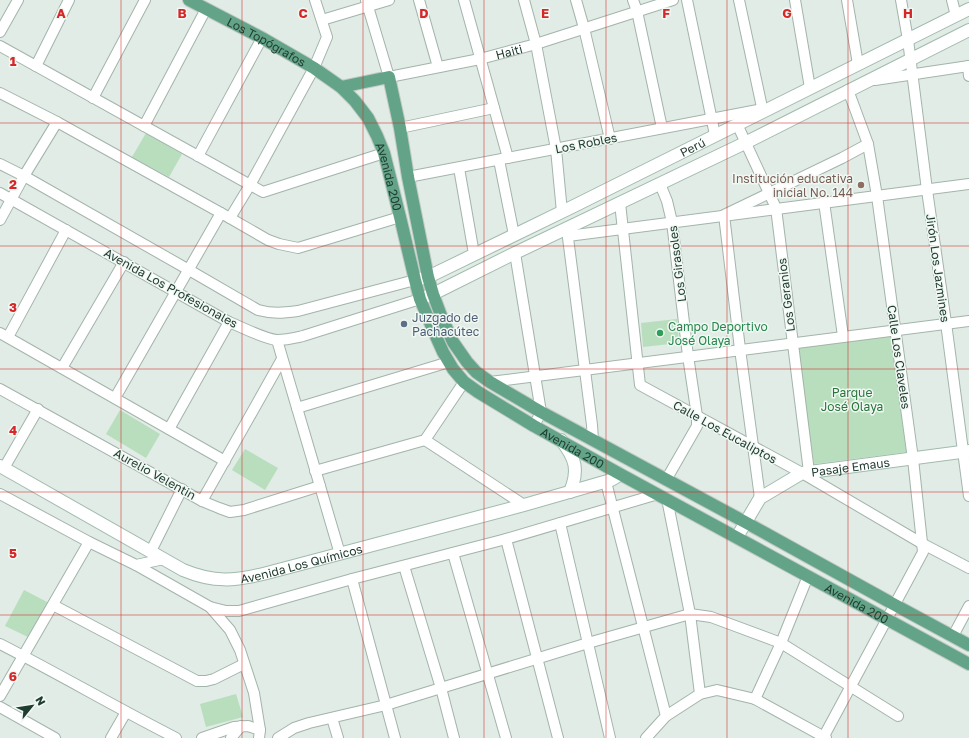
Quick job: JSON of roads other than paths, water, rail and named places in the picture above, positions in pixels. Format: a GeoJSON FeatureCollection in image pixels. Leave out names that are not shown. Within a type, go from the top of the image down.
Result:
{"type":"FeatureCollection","features":[{"type":"Feature","properties":{"kind":"main road","name":"Los Topógrafos"},"geometry":{"type":"LineString","coordinates":[[189,0],[262,38],[314,68],[341,87]]}},
{"type":"Feature","properties":{"kind":"main road","name":"Perú"},"geometry":{"type":"LineString","coordinates":[[415,280],[428,277],[562,212],[763,110],[969,9]]}},
{"type":"Feature","properties":{"kind":"main road","name":"Perú"},"geometry":{"type":"LineString","coordinates":[[420,299],[515,253],[568,232],[620,203],[745,143],[969,30]]}},
{"type":"Feature","properties":{"kind":"main road","name":"Haiti"},"geometry":{"type":"LineString","coordinates":[[341,87],[389,77]]}},
{"type":"Feature","properties":{"kind":"main road","name":"Avenida 200"},"geometry":{"type":"LineString","coordinates":[[389,77],[428,277],[433,294],[453,342],[461,355],[476,372],[541,412],[969,645]]}},
{"type":"Feature","properties":{"kind":"main road","name":"Avenida 200"},"geometry":{"type":"LineString","coordinates":[[341,87],[355,101],[368,118],[378,136],[384,153],[420,299],[443,352],[453,369],[464,382],[534,426],[618,473],[969,664]]}},
{"type":"Feature","properties":{"kind":"main road"},"geometry":{"type":"LineString","coordinates":[[668,159],[677,176]]}},
{"type":"Feature","properties":{"kind":"main road"},"geometry":{"type":"LineString","coordinates":[[561,440],[569,451],[575,472],[574,482],[570,492]]}},
{"type":"Feature","properties":{"kind":"main road","name":"Pasaje Emaus"},"geometry":{"type":"LineString","coordinates":[[737,537],[760,498],[805,473],[966,452]]}},
{"type":"Feature","properties":{"kind":"main road","name":"Avenida Los Químicos"},"geometry":{"type":"LineString","coordinates":[[1,469],[183,570],[211,578],[225,580],[247,578],[524,505],[606,482],[616,477],[618,473]]}},
{"type":"Feature","properties":{"kind":"street"},"geometry":{"type":"LineString","coordinates":[[0,32],[18,0]]}},
{"type":"Feature","properties":{"kind":"street"},"geometry":{"type":"LineString","coordinates":[[36,66],[69,0]]}},
{"type":"Feature","properties":{"kind":"street"},"geometry":{"type":"LineString","coordinates":[[93,98],[145,0]]}},
{"type":"Feature","properties":{"kind":"street"},"geometry":{"type":"LineString","coordinates":[[230,218],[314,68],[327,37],[316,0]]}},
{"type":"Feature","properties":{"kind":"street"},"geometry":{"type":"LineString","coordinates":[[322,20],[367,3],[389,0]]}},
{"type":"Feature","properties":{"kind":"street"},"geometry":{"type":"LineString","coordinates":[[419,0],[438,67]]}},
{"type":"Feature","properties":{"kind":"street"},"geometry":{"type":"LineString","coordinates":[[464,0],[494,108],[514,235]]}},
{"type":"Feature","properties":{"kind":"street"},"geometry":{"type":"LineString","coordinates":[[524,0],[536,44],[556,149],[562,212]]}},
{"type":"Feature","properties":{"kind":"street"},"geometry":{"type":"LineString","coordinates":[[576,0],[610,138]]}},
{"type":"Feature","properties":{"kind":"street"},"geometry":{"type":"LineString","coordinates":[[633,0],[637,11],[662,128]]}},
{"type":"Feature","properties":{"kind":"street","name":"Haiti"},"geometry":{"type":"LineString","coordinates":[[389,77],[480,59],[536,44],[673,0]]}},
{"type":"Feature","properties":{"kind":"street"},"geometry":{"type":"LineString","coordinates":[[687,0],[715,135]]}},
{"type":"Feature","properties":{"kind":"street"},"geometry":{"type":"LineString","coordinates":[[739,0],[763,110]]}},
{"type":"Feature","properties":{"kind":"street"},"geometry":{"type":"LineString","coordinates":[[795,0],[810,88]]}},
{"type":"Feature","properties":{"kind":"street"},"geometry":{"type":"LineString","coordinates":[[847,0],[858,64]]}},
{"type":"Feature","properties":{"kind":"street","name":"Jirón Los Jazmines"},"geometry":{"type":"LineString","coordinates":[[901,0],[908,40],[946,324],[966,452],[969,496]]}},
{"type":"Feature","properties":{"kind":"street"},"geometry":{"type":"LineString","coordinates":[[952,0],[956,16]]}},
{"type":"Feature","properties":{"kind":"street"},"geometry":{"type":"LineString","coordinates":[[367,3],[389,77]]}},
{"type":"Feature","properties":{"kind":"street"},"geometry":{"type":"LineString","coordinates":[[144,126],[206,9]]}},
{"type":"Feature","properties":{"kind":"street"},"geometry":{"type":"LineString","coordinates":[[198,156],[262,38]]}},
{"type":"Feature","properties":{"kind":"street"},"geometry":{"type":"LineString","coordinates":[[0,46],[263,192],[384,153]]}},
{"type":"Feature","properties":{"kind":"street"},"geometry":{"type":"LineString","coordinates":[[867,81],[912,74],[969,69]]}},
{"type":"Feature","properties":{"kind":"street","name":"Calle Los Claveles"},"geometry":{"type":"LineString","coordinates":[[825,737],[923,552],[914,459],[877,196],[868,144],[848,90]]}},
{"type":"Feature","properties":{"kind":"street"},"geometry":{"type":"LineString","coordinates":[[0,93],[57,122],[268,240],[298,248],[400,217]]}},
{"type":"Feature","properties":{"kind":"street"},"geometry":{"type":"LineString","coordinates":[[400,128],[494,108]]}},
{"type":"Feature","properties":{"kind":"street","name":"Los Robles"},"geometry":{"type":"LineString","coordinates":[[408,177],[763,110]]}},
{"type":"Feature","properties":{"kind":"street"},"geometry":{"type":"LineString","coordinates":[[0,220],[24,176],[57,122]]}},
{"type":"Feature","properties":{"kind":"street","name":"Los Geranios"},"geometry":{"type":"LineString","coordinates":[[737,124],[776,208],[792,343],[805,473]]}},
{"type":"Feature","properties":{"kind":"street"},"geometry":{"type":"LineString","coordinates":[[724,215],[868,144]]}},
{"type":"Feature","properties":{"kind":"street","name":"Avenida Los Profesionales"},"geometry":{"type":"LineString","coordinates":[[0,164],[24,176],[258,310],[269,313],[298,311],[415,280]]}},
{"type":"Feature","properties":{"kind":"street"},"geometry":{"type":"LineString","coordinates":[[459,168],[474,254]]}},
{"type":"Feature","properties":{"kind":"street","name":"Los Girasoles"},"geometry":{"type":"LineString","coordinates":[[660,184],[667,201],[672,222],[688,356],[697,416],[697,426],[666,480]]}},
{"type":"Feature","properties":{"kind":"street"},"geometry":{"type":"LineString","coordinates":[[593,440],[568,232],[622,229],[969,184]]}},
{"type":"Feature","properties":{"kind":"street","name":"Avenida Los Profesionales"},"geometry":{"type":"LineString","coordinates":[[0,193],[229,322],[277,340],[289,340],[303,336],[420,299]]}},
{"type":"Feature","properties":{"kind":"street"},"geometry":{"type":"LineString","coordinates":[[824,202],[843,336]]}},
{"type":"Feature","properties":{"kind":"street","name":"Calle Los Eucaliptos"},"geometry":{"type":"LineString","coordinates":[[620,203],[640,385],[753,447],[805,473],[923,544],[969,568]]}},
{"type":"Feature","properties":{"kind":"street"},"geometry":{"type":"LineString","coordinates":[[116,398],[221,213]]}},
{"type":"Feature","properties":{"kind":"street"},"geometry":{"type":"LineString","coordinates":[[724,215],[760,498]]}},
{"type":"Feature","properties":{"kind":"street"},"geometry":{"type":"LineString","coordinates":[[66,230],[4,335],[225,460]]}},
{"type":"Feature","properties":{"kind":"street"},"geometry":{"type":"LineString","coordinates":[[515,253],[541,412],[534,426]]}},
{"type":"Feature","properties":{"kind":"street"},"geometry":{"type":"LineString","coordinates":[[62,368],[124,262]]}},
{"type":"Feature","properties":{"kind":"street"},"geometry":{"type":"LineString","coordinates":[[490,382],[969,321]]}},
{"type":"Feature","properties":{"kind":"street"},"geometry":{"type":"LineString","coordinates":[[169,429],[229,322]]}},
{"type":"Feature","properties":{"kind":"street"},"geometry":{"type":"LineString","coordinates":[[277,340],[340,554]]}},
{"type":"Feature","properties":{"kind":"street"},"geometry":{"type":"LineString","coordinates":[[202,501],[282,359]]}},
{"type":"Feature","properties":{"kind":"street"},"geometry":{"type":"LineString","coordinates":[[297,408],[449,362]]}},
{"type":"Feature","properties":{"kind":"street"},"geometry":{"type":"LineString","coordinates":[[315,471],[425,440],[464,382]]}},
{"type":"Feature","properties":{"kind":"street","name":"Aurelio Velentin"},"geometry":{"type":"LineString","coordinates":[[0,389],[202,501],[230,512],[244,510],[320,486]]}},
{"type":"Feature","properties":{"kind":"street"},"geometry":{"type":"LineString","coordinates":[[1,469],[38,409]]}},
{"type":"Feature","properties":{"kind":"street"},"geometry":{"type":"LineString","coordinates":[[425,440],[524,505]]}},
{"type":"Feature","properties":{"kind":"street"},"geometry":{"type":"LineString","coordinates":[[606,482],[666,716]]}},
{"type":"Feature","properties":{"kind":"street"},"geometry":{"type":"LineString","coordinates":[[151,551],[182,489]]}},
{"type":"Feature","properties":{"kind":"street"},"geometry":{"type":"LineString","coordinates":[[0,494],[89,542],[136,565],[210,607],[226,611],[239,611],[352,579],[506,539],[612,508],[662,496],[690,614],[700,694]]}},
{"type":"Feature","properties":{"kind":"street"},"geometry":{"type":"LineString","coordinates":[[560,523],[610,738]]}},
{"type":"Feature","properties":{"kind":"street"},"geometry":{"type":"LineString","coordinates":[[506,539],[558,738]]}},
{"type":"Feature","properties":{"kind":"street"},"geometry":{"type":"LineString","coordinates":[[0,696],[89,542]]}},
{"type":"Feature","properties":{"kind":"street"},"geometry":{"type":"LineString","coordinates":[[453,553],[506,738]]}},
{"type":"Feature","properties":{"kind":"street"},"geometry":{"type":"LineString","coordinates":[[136,565],[164,559]]}},
{"type":"Feature","properties":{"kind":"street"},"geometry":{"type":"LineString","coordinates":[[404,566],[441,688],[454,738]]}},
{"type":"Feature","properties":{"kind":"street"},"geometry":{"type":"LineString","coordinates":[[755,699],[781,643],[808,576]]}},
{"type":"Feature","properties":{"kind":"street"},"geometry":{"type":"LineString","coordinates":[[352,579],[395,738]]}},
{"type":"Feature","properties":{"kind":"street"},"geometry":{"type":"LineString","coordinates":[[52,605],[197,681],[214,679],[244,664]]}},
{"type":"Feature","properties":{"kind":"street"},"geometry":{"type":"LineString","coordinates":[[953,636],[969,606]]}},
{"type":"Feature","properties":{"kind":"street"},"geometry":{"type":"LineString","coordinates":[[210,607],[230,630],[240,650],[254,693],[260,734]]}},
{"type":"Feature","properties":{"kind":"street"},"geometry":{"type":"LineString","coordinates":[[278,738],[294,728],[309,723],[386,705],[537,658],[690,614],[711,617],[781,643],[898,716]]}},
{"type":"Feature","properties":{"kind":"street"},"geometry":{"type":"LineString","coordinates":[[0,644],[176,738]]}},
{"type":"Feature","properties":{"kind":"street"},"geometry":{"type":"LineString","coordinates":[[646,738],[666,716],[700,694],[717,690],[755,699],[825,737]]}},
{"type":"Feature","properties":{"kind":"street"},"geometry":{"type":"LineString","coordinates":[[0,707],[55,738]]}},
{"type":"Feature","properties":{"kind":"street"},"geometry":{"type":"LineString","coordinates":[[111,738],[126,712]]}},
{"type":"Feature","properties":{"kind":"street"},"geometry":{"type":"LineString","coordinates":[[332,718],[338,738]]}},
{"type":"Feature","properties":{"kind":"street"},"geometry":{"type":"LineString","coordinates":[[202,738],[241,726],[248,726],[260,734]]}},
{"type":"Feature","properties":{"kind":"street"},"geometry":{"type":"LineString","coordinates":[[231,738],[241,726]]}},
{"type":"Feature","properties":{"kind":"place","name":"Institución educativa inicial No. 144"},"geometry":{"type":"Point","coordinates":[861,185]}},
{"type":"Feature","properties":{"kind":"place","name":"Juzgado de Pachacútec"},"geometry":{"type":"Point","coordinates":[404,324]}},
{"type":"Feature","properties":{"kind":"place","name":"Campo Deportivo José Olaya"},"geometry":{"type":"Point","coordinates":[660,333]}},
{"type":"Feature","properties":{"kind":"park label","name":"Parque José Olaya"},"geometry":{"type":"Point","coordinates":[852,399]}}]}
